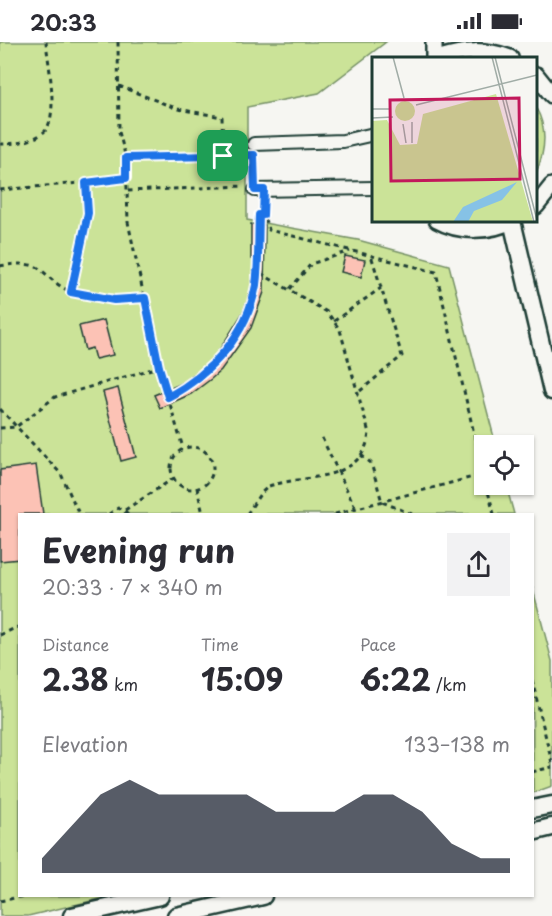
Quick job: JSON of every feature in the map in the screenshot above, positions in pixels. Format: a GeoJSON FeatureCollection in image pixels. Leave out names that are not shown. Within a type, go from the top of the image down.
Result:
{"type":"FeatureCollection","features":[{"type":"Feature","properties":{"kind":"main road"},"geometry":{"type":"LineString","coordinates":[[513,222],[552,391]]}},
{"type":"Feature","properties":{"kind":"main road"},"geometry":{"type":"LineString","coordinates":[[534,809],[552,805]]}},
{"type":"Feature","properties":{"kind":"main road"},"geometry":{"type":"LineString","coordinates":[[534,832],[552,827]]}},
{"type":"Feature","properties":{"kind":"main road"},"geometry":{"type":"LineString","coordinates":[[72,916],[156,897]]}},
{"type":"Feature","properties":{"kind":"main road"},"geometry":{"type":"LineString","coordinates":[[176,916],[259,897]]}},
{"type":"Feature","properties":{"kind":"street"},"geometry":{"type":"LineString","coordinates":[[434,42],[435,57]]}},
{"type":"Feature","properties":{"kind":"street"},"geometry":{"type":"LineString","coordinates":[[443,57],[463,51],[492,47],[508,57]]}},
{"type":"Feature","properties":{"kind":"street"},"geometry":{"type":"LineString","coordinates":[[537,76],[552,96]]}},
{"type":"Feature","properties":{"kind":"street"},"geometry":{"type":"LineString","coordinates":[[254,150],[343,141],[372,134]]}},
{"type":"Feature","properties":{"kind":"street"},"geometry":{"type":"LineString","coordinates":[[537,205],[552,186]]}},
{"type":"Feature","properties":{"kind":"street"},"geometry":{"type":"LineString","coordinates":[[259,190],[372,188]]}},
{"type":"Feature","properties":{"kind":"street"},"geometry":{"type":"LineString","coordinates":[[444,222],[473,230],[502,226],[511,222]]}},
{"type":"Feature","properties":{"kind":"path"},"geometry":{"type":"LineString","coordinates":[[0,144],[32,140],[46,130],[51,103],[46,42]]}},
{"type":"Feature","properties":{"kind":"path"},"geometry":{"type":"LineString","coordinates":[[118,42],[119,132],[126,158],[128,222],[159,367],[183,448]]}},
{"type":"Feature","properties":{"kind":"path"},"geometry":{"type":"LineString","coordinates":[[118,86],[178,109],[222,117],[223,156]]}},
{"type":"Feature","properties":{"kind":"path"},"geometry":{"type":"LineString","coordinates":[[126,158],[223,156],[254,150],[255,186],[127,191]]}},
{"type":"Feature","properties":{"kind":"path"},"geometry":{"type":"LineString","coordinates":[[0,190],[126,178]]}},
{"type":"Feature","properties":{"kind":"path"},"geometry":{"type":"LineString","coordinates":[[71,292],[88,213],[86,183]]}},
{"type":"Feature","properties":{"kind":"path"},"geometry":{"type":"LineString","coordinates":[[259,190],[263,215],[270,230],[436,272],[475,435]]}},
{"type":"Feature","properties":{"kind":"path"},"geometry":{"type":"LineString","coordinates":[[168,397],[201,378],[233,339],[250,305],[257,271],[259,215],[263,215]]}},
{"type":"Feature","properties":{"kind":"path"},"geometry":{"type":"LineString","coordinates":[[290,289],[311,264],[352,251]]}},
{"type":"Feature","properties":{"kind":"path"},"geometry":{"type":"LineString","coordinates":[[359,392],[402,356],[371,255]]}},
{"type":"Feature","properties":{"kind":"path"},"geometry":{"type":"LineString","coordinates":[[0,266],[25,264],[37,266],[71,292],[114,300],[145,298]]}},
{"type":"Feature","properties":{"kind":"path"},"geometry":{"type":"LineString","coordinates":[[248,513],[260,494],[269,486],[338,473],[354,464],[368,447],[369,433],[340,330],[334,321],[327,312],[257,271]]}},
{"type":"Feature","properties":{"kind":"path"},"geometry":{"type":"LineString","coordinates":[[334,321],[381,288]]}},
{"type":"Feature","properties":{"kind":"path"},"geometry":{"type":"LineString","coordinates":[[0,428],[16,427],[55,397],[159,367]]}},
{"type":"Feature","properties":{"kind":"path"},"geometry":{"type":"LineString","coordinates":[[0,409],[61,474],[79,513]]}},
{"type":"Feature","properties":{"kind":"path"},"geometry":{"type":"LineString","coordinates":[[322,438],[357,509]]}},
{"type":"Feature","properties":{"kind":"path"},"geometry":{"type":"LineString","coordinates":[[197,447],[209,454],[212,460],[212,474],[209,481],[197,488],[184,487],[174,478],[171,465],[173,458],[183,448],[197,447]]}},
{"type":"Feature","properties":{"kind":"path"},"geometry":{"type":"LineString","coordinates":[[361,455],[371,463],[382,502]]}},
{"type":"Feature","properties":{"kind":"path"},"geometry":{"type":"LineString","coordinates":[[125,510],[174,478]]}},
{"type":"Feature","properties":{"kind":"path"},"geometry":{"type":"LineString","coordinates":[[339,513],[474,478]]}},
{"type":"Feature","properties":{"kind":"path"},"geometry":{"type":"LineString","coordinates":[[197,488],[203,513]]}},
{"type":"Feature","properties":{"kind":"path"},"geometry":{"type":"LineString","coordinates":[[489,495],[494,513]]}},
{"type":"Feature","properties":{"kind":"path"},"geometry":{"type":"LineString","coordinates":[[382,502],[410,513]]}},
{"type":"Feature","properties":{"kind":"path"},"geometry":{"type":"LineString","coordinates":[[110,513],[115,508],[128,513]]}},
{"type":"Feature","properties":{"kind":"path"},"geometry":{"type":"LineString","coordinates":[[0,635],[18,627]]}},
{"type":"Feature","properties":{"kind":"path"},"geometry":{"type":"LineString","coordinates":[[534,688],[552,765],[534,771]]}},
{"type":"Feature","properties":{"kind":"path"},"geometry":{"type":"LineString","coordinates":[[0,901],[19,897]]}},
{"type":"Feature","properties":{"kind":"green space"},"geometry":{"type":"Polygon","coordinates":[[[0,42],[386,42],[319,93],[247,107],[247,220],[358,240],[449,265],[493,435],[474,435],[474,495],[509,495],[514,513],[18,513],[18,897],[108,897],[28,916],[0,916],[0,42]]]}},
{"type":"Feature","properties":{"kind":"green space"},"geometry":{"type":"Polygon","coordinates":[[[537,110],[544,132],[537,170],[537,110]]]}},
{"type":"Feature","properties":{"kind":"green space"},"geometry":{"type":"Polygon","coordinates":[[[534,594],[552,661],[552,786],[534,793],[534,594]]]}},
{"type":"Feature","properties":{"kind":"building"},"geometry":{"type":"Polygon","coordinates":[[[251,224],[265,225],[264,292],[251,328],[221,370],[211,379],[191,394],[160,408],[154,395],[183,383],[212,362],[244,311],[251,291],[256,259],[251,259],[251,224]]]}},
{"type":"Feature","properties":{"kind":"building"},"geometry":{"type":"Polygon","coordinates":[[[345,256],[365,260],[361,277],[341,272],[345,256]]]}},
{"type":"Feature","properties":{"kind":"building"},"geometry":{"type":"Polygon","coordinates":[[[104,320],[113,355],[95,359],[92,348],[85,350],[79,326],[104,320]]]}},
{"type":"Feature","properties":{"kind":"building"},"geometry":{"type":"Polygon","coordinates":[[[118,388],[136,457],[121,461],[103,392],[118,388]]]}},
{"type":"Feature","properties":{"kind":"building"},"geometry":{"type":"Polygon","coordinates":[[[36,465],[43,513],[18,513],[18,559],[0,561],[0,470],[36,465]]]}},
{"type":"Feature","properties":{"kind":"route"},"geometry":{"type":"LineString","coordinates":[[254,155],[255,190],[264,190],[263,215],[259,215],[256,284],[250,305],[239,328],[217,361],[201,378],[168,397],[159,367],[145,298],[98,299],[71,292],[76,259],[88,213],[86,183],[126,178],[126,158],[223,156],[254,155]]}}]}
